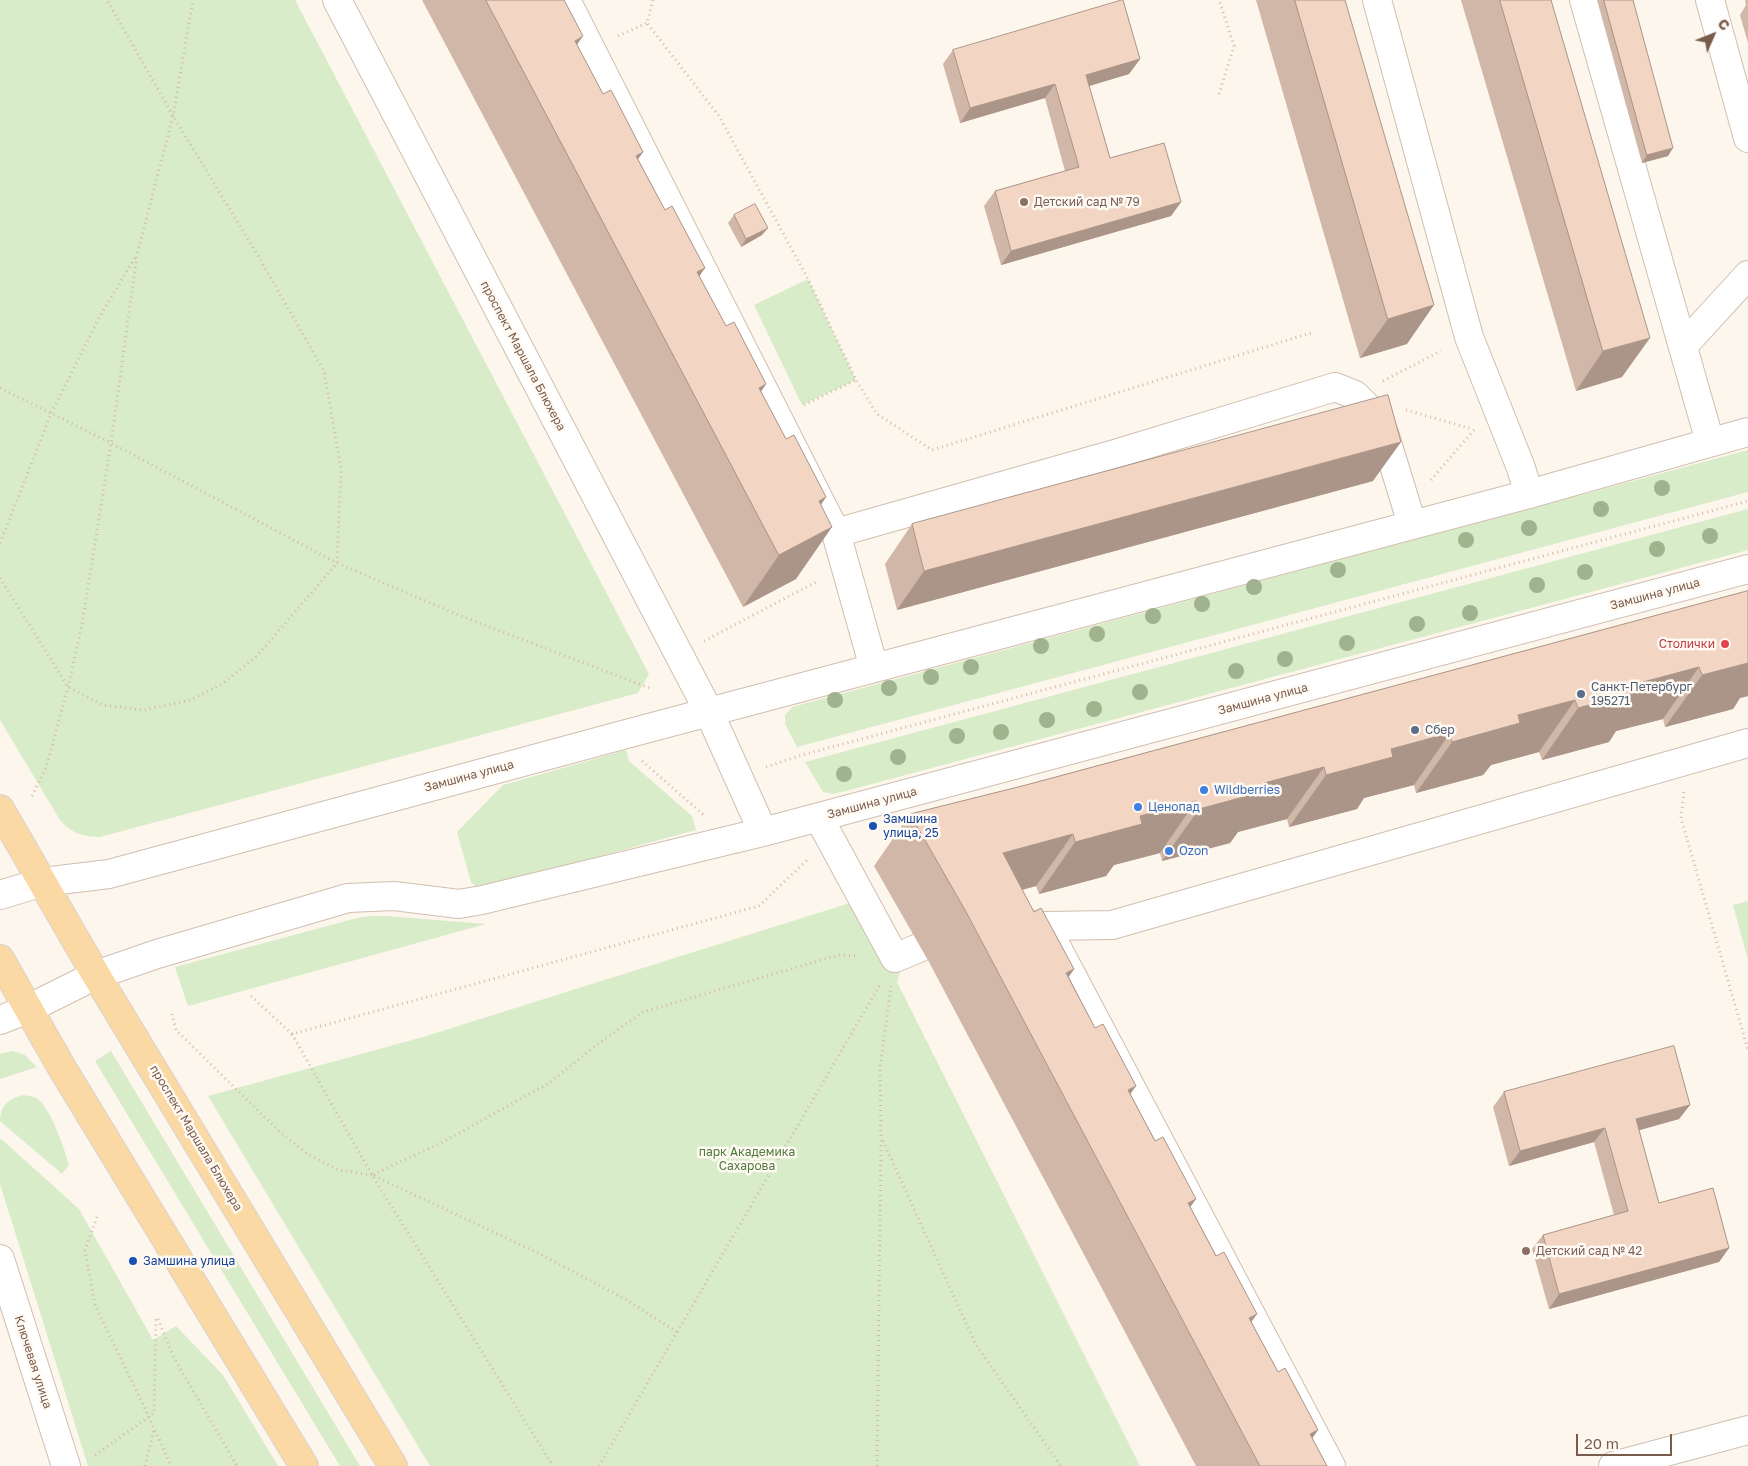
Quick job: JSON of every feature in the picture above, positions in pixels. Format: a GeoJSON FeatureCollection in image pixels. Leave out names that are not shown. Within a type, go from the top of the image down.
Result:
{"type":"FeatureCollection","features":[{"type":"Feature","properties":{"kind":"main road","name":"проспект Маршала Блюхера"},"geometry":{"type":"LineString","coordinates":[[0,809],[96,975],[393,1466]]}},
{"type":"Feature","properties":{"kind":"main road"},"geometry":{"type":"LineString","coordinates":[[0,959],[28,1009],[304,1466]]}},
{"type":"Feature","properties":{"kind":"street","name":"проспект Маршала Блюхера"},"geometry":{"type":"LineString","coordinates":[[337,0],[709,712],[763,832]]}},
{"type":"Feature","properties":{"kind":"street"},"geometry":{"type":"LineString","coordinates":[[566,0],[836,533],[874,668]]}},
{"type":"Feature","properties":{"kind":"street"},"geometry":{"type":"LineString","coordinates":[[1378,0],[1469,337],[1529,494]]}},
{"type":"Feature","properties":{"kind":"street"},"geometry":{"type":"LineString","coordinates":[[1584,0],[1684,345],[1710,442]]}},
{"type":"Feature","properties":{"kind":"street"},"geometry":{"type":"LineString","coordinates":[[1710,0],[1748,138]]}},
{"type":"Feature","properties":{"kind":"street"},"geometry":{"type":"LineString","coordinates":[[1684,345],[1748,275]]}},
{"type":"Feature","properties":{"kind":"street"},"geometry":{"type":"LineString","coordinates":[[836,533],[1115,454],[1335,387],[1355,395],[1373,412],[1385,436],[1412,524]]}},
{"type":"Feature","properties":{"kind":"street","name":"Замшина улица"},"geometry":{"type":"LineString","coordinates":[[0,894],[43,882],[109,874],[1529,494],[1748,432]]}},
{"type":"Feature","properties":{"kind":"street","name":"Замшина улица"},"geometry":{"type":"LineString","coordinates":[[0,1020],[28,1009],[96,975],[157,954],[348,898],[394,896],[459,904],[763,832],[824,828],[1748,569]]}},
{"type":"Feature","properties":{"kind":"street"},"geometry":{"type":"LineString","coordinates":[[993,922],[1045,926],[1112,925],[1748,743]]}},
{"type":"Feature","properties":{"kind":"street"},"geometry":{"type":"LineString","coordinates":[[824,828],[895,958],[920,947]]}},
{"type":"Feature","properties":{"kind":"street"},"geometry":{"type":"LineString","coordinates":[[1045,926],[1331,1466]]}},
{"type":"Feature","properties":{"kind":"street","name":"Ключевая улица"},"geometry":{"type":"LineString","coordinates":[[0,1259],[77,1463]]}},
{"type":"Feature","properties":{"kind":"street"},"geometry":{"type":"LineString","coordinates":[[1613,1466],[1748,1430]]}},
{"type":"Feature","properties":{"kind":"path"},"geometry":{"type":"LineString","coordinates":[[0,578],[68,687],[103,705],[144,710],[190,700],[222,684],[257,656],[337,563],[341,469],[324,371],[257,254],[173,116],[107,0]]}},
{"type":"Feature","properties":{"kind":"path"},"geometry":{"type":"LineString","coordinates":[[32,796],[46,768],[68,687],[82,625],[111,443],[136,255],[173,116],[193,0]]}},
{"type":"Feature","properties":{"kind":"path"},"geometry":{"type":"LineString","coordinates":[[653,0],[648,23],[719,116],[808,279],[856,380],[877,414],[932,450],[1314,332]]}},
{"type":"Feature","properties":{"kind":"path"},"geometry":{"type":"LineString","coordinates":[[1218,94],[1234,46],[1219,0]]}},
{"type":"Feature","properties":{"kind":"path"},"geometry":{"type":"LineString","coordinates":[[0,543],[51,414],[101,314],[136,255]]}},
{"type":"Feature","properties":{"kind":"path"},"geometry":{"type":"LineString","coordinates":[[1355,395],[1469,337]]}},
{"type":"Feature","properties":{"kind":"path"},"geometry":{"type":"LineString","coordinates":[[777,418],[856,380]]}},
{"type":"Feature","properties":{"kind":"path"},"geometry":{"type":"LineString","coordinates":[[0,388],[111,443],[337,563],[461,616],[652,689]]}},
{"type":"Feature","properties":{"kind":"path"},"geometry":{"type":"LineString","coordinates":[[1401,408],[1474,429],[1507,434]]}},
{"type":"Feature","properties":{"kind":"path"},"geometry":{"type":"LineString","coordinates":[[1430,481],[1474,429]]}},
{"type":"Feature","properties":{"kind":"path"},"geometry":{"type":"LineString","coordinates":[[738,776],[830,747],[1748,501]]}},
{"type":"Feature","properties":{"kind":"path"},"geometry":{"type":"LineString","coordinates":[[702,642],[846,567]]}},
{"type":"Feature","properties":{"kind":"path"},"geometry":{"type":"LineString","coordinates":[[636,755],[709,820]]}},
{"type":"Feature","properties":{"kind":"path"},"geometry":{"type":"LineString","coordinates":[[1687,761],[1681,818],[1748,1050]]}},
{"type":"Feature","properties":{"kind":"path"},"geometry":{"type":"LineString","coordinates":[[292,1034],[759,906],[824,828]]}},
{"type":"Feature","properties":{"kind":"path"},"geometry":{"type":"LineString","coordinates":[[372,1175],[443,1142],[549,1082],[643,1012],[839,955],[895,958]]}},
{"type":"Feature","properties":{"kind":"path"},"geometry":{"type":"LineString","coordinates":[[877,1466],[881,1138],[880,1070],[895,958]]}},
{"type":"Feature","properties":{"kind":"path"},"geometry":{"type":"LineString","coordinates":[[599,1466],[895,958]]}},
{"type":"Feature","properties":{"kind":"path"},"geometry":{"type":"LineString","coordinates":[[251,996],[292,1034],[372,1175],[553,1466]]}},
{"type":"Feature","properties":{"kind":"path"},"geometry":{"type":"LineString","coordinates":[[172,1014],[176,1030],[282,1134],[309,1155],[339,1170],[372,1175],[538,1253],[625,1299],[677,1332]]}},
{"type":"Feature","properties":{"kind":"path"},"geometry":{"type":"LineString","coordinates":[[881,1138],[976,1345],[1061,1466]]}},
{"type":"Feature","properties":{"kind":"path"},"geometry":{"type":"LineString","coordinates":[[97,1217],[85,1250],[96,1305],[171,1466]]}},
{"type":"Feature","properties":{"kind":"path"},"geometry":{"type":"LineString","coordinates":[[77,1463],[154,1413],[156,1316],[174,1358],[237,1466]]}},
{"type":"Feature","properties":{"kind":"path"},"geometry":{"type":"LineString","coordinates":[[145,1466],[154,1429]]}},
{"type":"Feature","properties":{"kind":"green space"},"geometry":{"type":"Polygon","coordinates":[[[0,0],[295,0],[649,674],[638,693],[100,837],[78,833],[60,820],[0,720],[0,0]]]}},
{"type":"Feature","properties":{"kind":"green space"},"geometry":{"type":"Polygon","coordinates":[[[808,279],[856,380],[802,405],[754,305],[808,279]]]}},
{"type":"Feature","properties":{"kind":"green space"},"geometry":{"type":"Polygon","coordinates":[[[1748,450],[1748,492],[797,747],[785,724],[785,715],[792,707],[1748,450]]]}},
{"type":"Feature","properties":{"kind":"green space"},"geometry":{"type":"Polygon","coordinates":[[[1748,509],[1748,550],[842,792],[833,794],[823,792],[805,762],[1748,509]]]}},
{"type":"Feature","properties":{"kind":"green space"},"geometry":{"type":"Polygon","coordinates":[[[626,750],[629,761],[692,816],[696,830],[483,888],[477,888],[471,882],[457,832],[503,785],[626,750]]]}},
{"type":"Feature","properties":{"kind":"green space","name":"парк Академика Сахарова"},"geometry":{"type":"Polygon","coordinates":[[[869,897],[902,966],[897,982],[1140,1466],[430,1466],[208,1096],[423,1037],[869,897]]]}},
{"type":"Feature","properties":{"kind":"green space"},"geometry":{"type":"Polygon","coordinates":[[[1748,901],[1748,960],[1733,905],[1748,901]]]}},
{"type":"Feature","properties":{"kind":"green space"},"geometry":{"type":"Polygon","coordinates":[[[370,916],[486,924],[188,1006],[175,967],[370,916]]]}},
{"type":"Feature","properties":{"kind":"green space"},"geometry":{"type":"Polygon","coordinates":[[[12,1051],[25,1055],[37,1067],[0,1079],[0,1054],[12,1051]]]}},
{"type":"Feature","properties":{"kind":"green space"},"geometry":{"type":"Polygon","coordinates":[[[111,1051],[360,1466],[340,1466],[95,1061],[111,1051]]]}},
{"type":"Feature","properties":{"kind":"green space"},"geometry":{"type":"Polygon","coordinates":[[[23,1095],[35,1097],[41,1102],[51,1118],[69,1165],[62,1174],[0,1121],[2,1110],[6,1104],[23,1095]]]}},
{"type":"Feature","properties":{"kind":"green space"},"geometry":{"type":"Polygon","coordinates":[[[0,1138],[79,1209],[153,1340],[176,1326],[223,1375],[278,1466],[88,1466],[0,1184],[0,1138]]]}},
{"type":"Feature","properties":{"kind":"building"},"geometry":{"type":"Polygon","coordinates":[[[486,0],[564,0],[583,36],[575,41],[603,94],[611,90],[643,152],[636,156],[665,210],[672,206],[705,268],[697,272],[726,326],[734,322],[766,384],[759,388],[786,439],[794,435],[826,497],[819,501],[832,527],[779,555],[486,0]]]}},
{"type":"Feature","properties":{"kind":"building"},"geometry":{"type":"Polygon","coordinates":[[[1123,0],[1140,59],[1086,75],[1110,158],[1164,143],[1181,202],[1011,251],[995,191],[1079,167],[1055,84],[970,108],[953,50],[1123,0]]]}},
{"type":"Feature","properties":{"kind":"building"},"geometry":{"type":"Polygon","coordinates":[[[1295,0],[1345,0],[1434,305],[1388,319],[1295,0]]]}},
{"type":"Feature","properties":{"kind":"building"},"geometry":{"type":"Polygon","coordinates":[[[1500,0],[1551,0],[1650,338],[1603,351],[1500,0]]]}},
{"type":"Feature","properties":{"kind":"building"},"geometry":{"type":"Polygon","coordinates":[[[1604,0],[1633,0],[1673,148],[1647,155],[1604,0]]]}},
{"type":"Feature","properties":{"kind":"building"},"geometry":{"type":"Polygon","coordinates":[[[755,204],[768,228],[746,239],[734,215],[755,204]]]}},
{"type":"Feature","properties":{"kind":"building"},"geometry":{"type":"Polygon","coordinates":[[[1388,395],[1401,442],[924,571],[912,524],[1388,395]]]}},
{"type":"Feature","properties":{"kind":"building"},"geometry":{"type":"Polygon","coordinates":[[[1748,591],[1748,663],[1702,675],[1699,667],[1643,682],[1645,690],[1578,708],[1575,700],[1518,715],[1520,723],[1452,742],[1450,733],[1391,749],[1393,757],[1326,775],[1324,767],[1264,783],[1266,791],[1199,809],[1196,801],[1140,816],[1142,824],[1075,842],[1073,834],[1003,853],[1034,912],[1041,908],[1074,969],[1066,973],[1095,1028],[1103,1024],[1136,1086],[1128,1090],[1155,1141],[1163,1137],[1196,1199],[1188,1203],[1216,1256],[1224,1252],[1257,1314],[1249,1318],[1278,1372],[1285,1368],[1318,1430],[1310,1434],[1327,1466],[1260,1466],[965,910],[910,814],[1026,785],[1748,591]]]}},
{"type":"Feature","properties":{"kind":"building"},"geometry":{"type":"Polygon","coordinates":[[[1674,1046],[1690,1105],[1636,1119],[1659,1203],[1713,1188],[1729,1248],[1559,1294],[1543,1235],[1628,1211],[1605,1128],[1520,1151],[1504,1092],[1674,1046]]]}},
{"type":"Feature","properties":{"kind":"place","name":"Детский сад № 79"},"geometry":{"type":"Point","coordinates":[1024,202]}},
{"type":"Feature","properties":{"kind":"place","name":"Столички"},"geometry":{"type":"Point","coordinates":[1725,644]}},
{"type":"Feature","properties":{"kind":"place","name":"Санкт-Петербург 195271"},"geometry":{"type":"Point","coordinates":[1581,694]}},
{"type":"Feature","properties":{"kind":"place","name":"Сбер"},"geometry":{"type":"Point","coordinates":[1415,730]}},
{"type":"Feature","properties":{"kind":"place","name":"Wildberries"},"geometry":{"type":"Point","coordinates":[1204,790]}},
{"type":"Feature","properties":{"kind":"place","name":"Ценопад"},"geometry":{"type":"Point","coordinates":[1138,807]}},
{"type":"Feature","properties":{"kind":"place","name":"Замшина улица, 25"},"geometry":{"type":"Point","coordinates":[873,826]}},
{"type":"Feature","properties":{"kind":"place","name":"Ozon"},"geometry":{"type":"Point","coordinates":[1169,851]}},
{"type":"Feature","properties":{"kind":"place","name":"Детский сад № 42"},"geometry":{"type":"Point","coordinates":[1526,1251]}},
{"type":"Feature","properties":{"kind":"place","name":"Замшина улица"},"geometry":{"type":"Point","coordinates":[133,1261]}}]}
